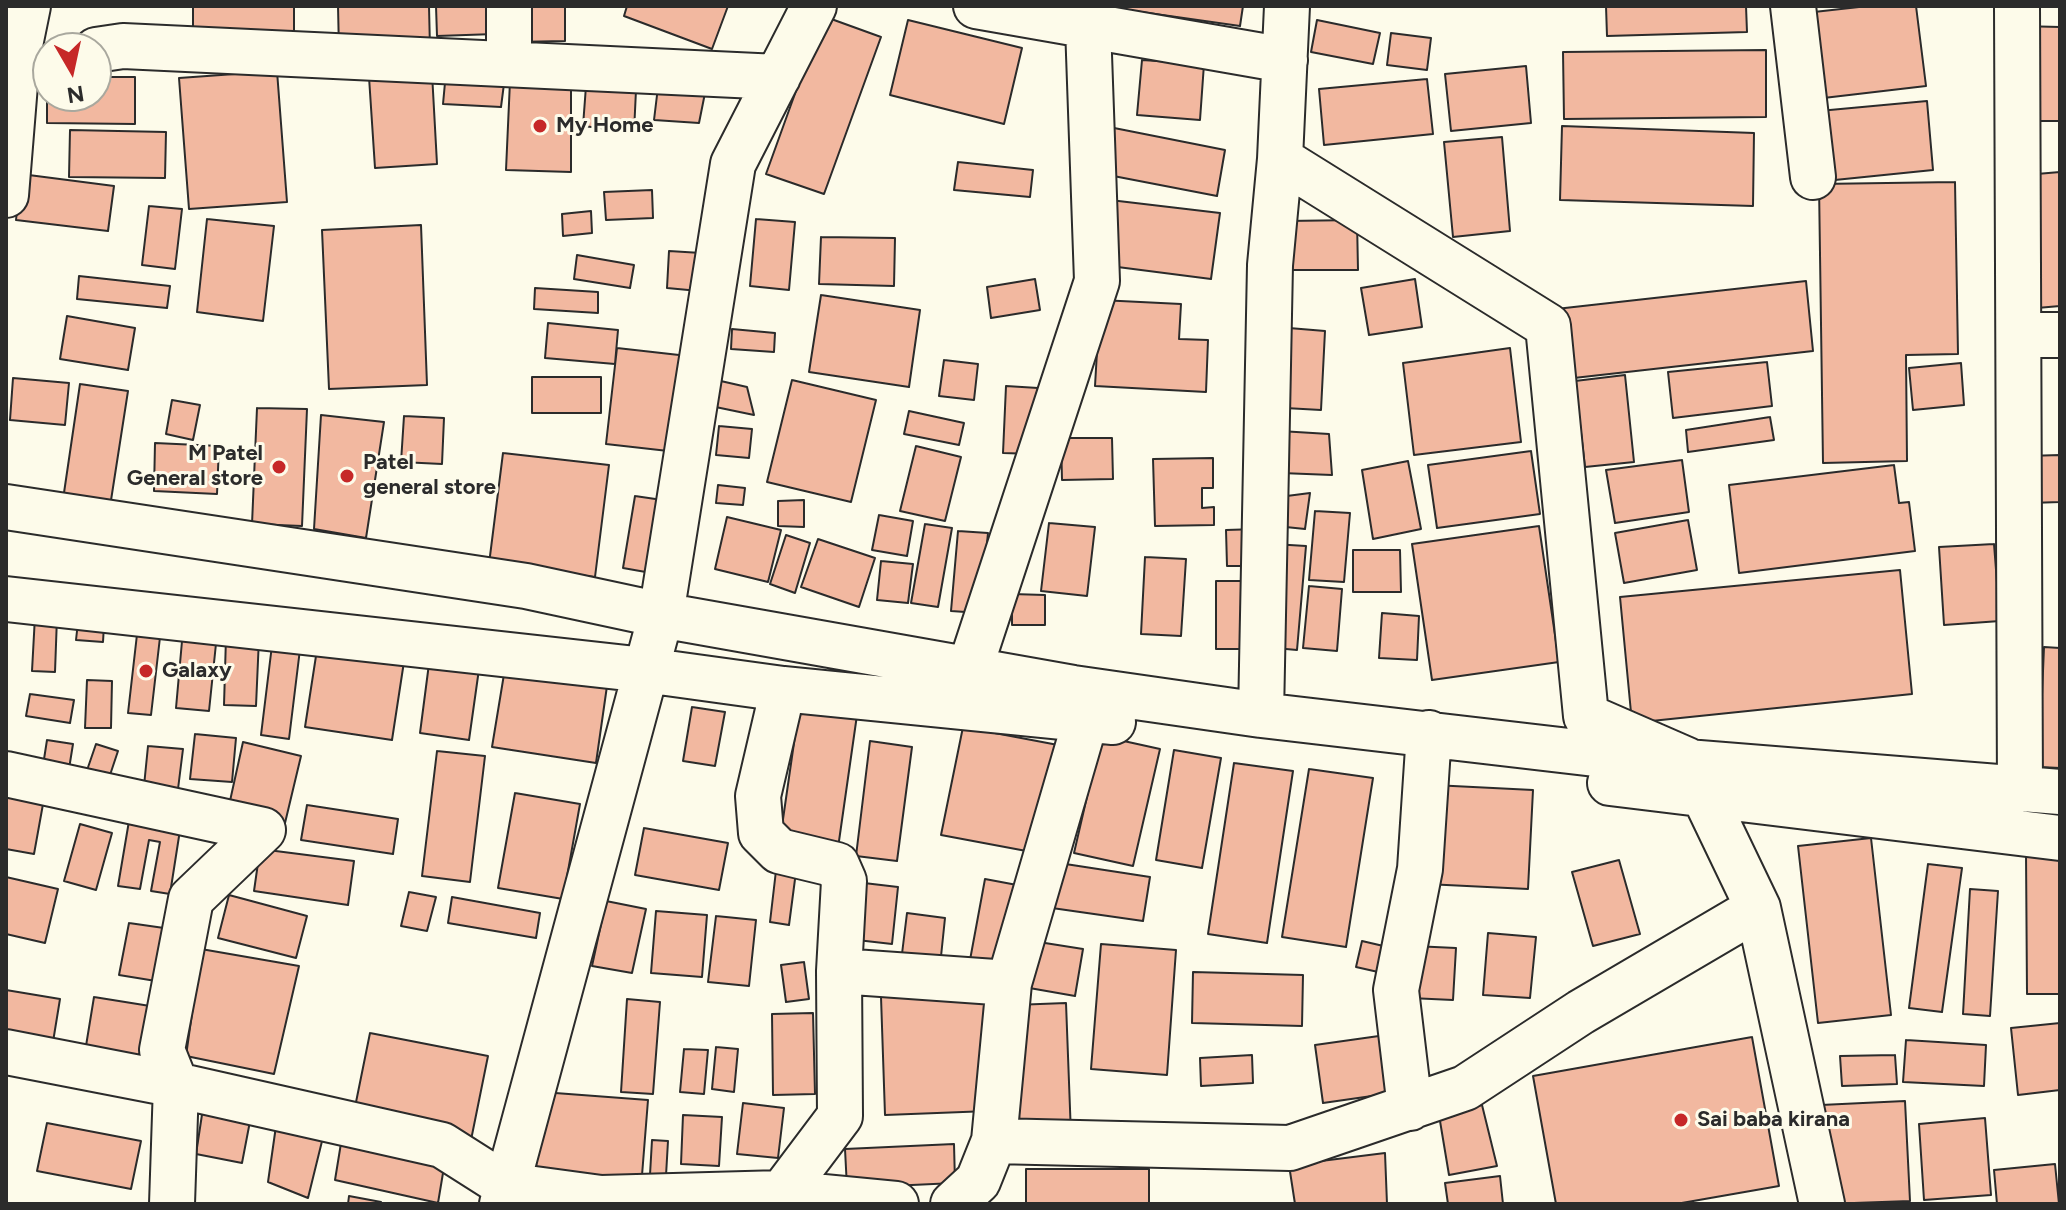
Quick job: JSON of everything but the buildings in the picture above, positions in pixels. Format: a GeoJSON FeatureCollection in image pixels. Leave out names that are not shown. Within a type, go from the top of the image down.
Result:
{"type":"FeatureCollection","features":[{"type":"Feature","properties":{"kind":"street"},"geometry":{"type":"LineString","coordinates":[[28,6],[32,48]]}},
{"type":"Feature","properties":{"kind":"street"},"geometry":{"type":"LineString","coordinates":[[509,6],[509,64]]}},
{"type":"Feature","properties":{"kind":"street"},"geometry":{"type":"LineString","coordinates":[[504,1195],[661,615],[733,164],[814,6]]}},
{"type":"Feature","properties":{"kind":"street"},"geometry":{"type":"LineString","coordinates":[[976,6],[1285,60]]}},
{"type":"Feature","properties":{"kind":"street"},"geometry":{"type":"LineString","coordinates":[[1261,715],[1270,265],[1280,159],[1287,6]]}},
{"type":"Feature","properties":{"kind":"street"},"geometry":{"type":"LineString","coordinates":[[1793,6],[1813,177]]}},
{"type":"Feature","properties":{"kind":"street"},"geometry":{"type":"LineString","coordinates":[[1280,159],[1548,326],[1586,716],[1695,777],[2040,791],[2040,335],[2017,6]]}},
{"type":"Feature","properties":{"kind":"street"},"geometry":{"type":"LineString","coordinates":[[970,668],[1097,281],[1088,26]]}},
{"type":"Feature","properties":{"kind":"street"},"geometry":{"type":"LineString","coordinates":[[112,48],[778,77]]}},
{"type":"Feature","properties":{"kind":"street"},"geometry":{"type":"LineString","coordinates":[[8,168],[32,62]]}},
{"type":"Feature","properties":{"kind":"street"},"geometry":{"type":"LineString","coordinates":[[6,507],[526,586],[661,615],[970,668],[1079,704],[1429,747],[1612,756],[1695,777],[2060,838]]}},
{"type":"Feature","properties":{"kind":"street"},"geometry":{"type":"LineString","coordinates":[[6,599],[645,670],[783,689],[1261,715],[1429,747]]}},
{"type":"Feature","properties":{"kind":"street"},"geometry":{"type":"LineString","coordinates":[[781,1198],[840,1116],[839,971],[844,881],[837,865],[779,851],[761,833],[758,796],[783,689]]}},
{"type":"Feature","properties":{"kind":"street"},"geometry":{"type":"LineString","coordinates":[[953,1204],[978,1181],[994,1141],[1009,983],[1079,704]]}},
{"type":"Feature","properties":{"kind":"street"},"geometry":{"type":"LineString","coordinates":[[1410,1108],[1396,990],[1420,869],[1429,747]]}},
{"type":"Feature","properties":{"kind":"street"},"geometry":{"type":"LineString","coordinates":[[6,774],[263,830],[191,899],[162,1050],[176,1085],[172,1204]]}},
{"type":"Feature","properties":{"kind":"street"},"geometry":{"type":"LineString","coordinates":[[1695,777],[1758,908],[1816,1203]]}},
{"type":"Feature","properties":{"kind":"street"},"geometry":{"type":"LineString","coordinates":[[994,1141],[1290,1148],[1465,1088],[1581,1012],[1758,908]]}},
{"type":"Feature","properties":{"kind":"street"},"geometry":{"type":"LineString","coordinates":[[839,971],[1009,983]]}},
{"type":"Feature","properties":{"kind":"street"},"geometry":{"type":"LineString","coordinates":[[6,1052],[176,1085],[442,1145],[504,1195],[781,1198],[896,1204]]}},
{"type":"Feature","properties":{"kind":"place","name":"My Home"},"geometry":{"type":"Point","coordinates":[540,126]}},
{"type":"Feature","properties":{"kind":"place","name":"M Patel General store"},"geometry":{"type":"Point","coordinates":[279,467]}},
{"type":"Feature","properties":{"kind":"place","name":"Patel general store"},"geometry":{"type":"Point","coordinates":[347,476]}},
{"type":"Feature","properties":{"kind":"place","name":"Galaxy"},"geometry":{"type":"Point","coordinates":[146,671]}},
{"type":"Feature","properties":{"kind":"place","name":"Sai baba kirana"},"geometry":{"type":"Point","coordinates":[1681,1120]}}]}
